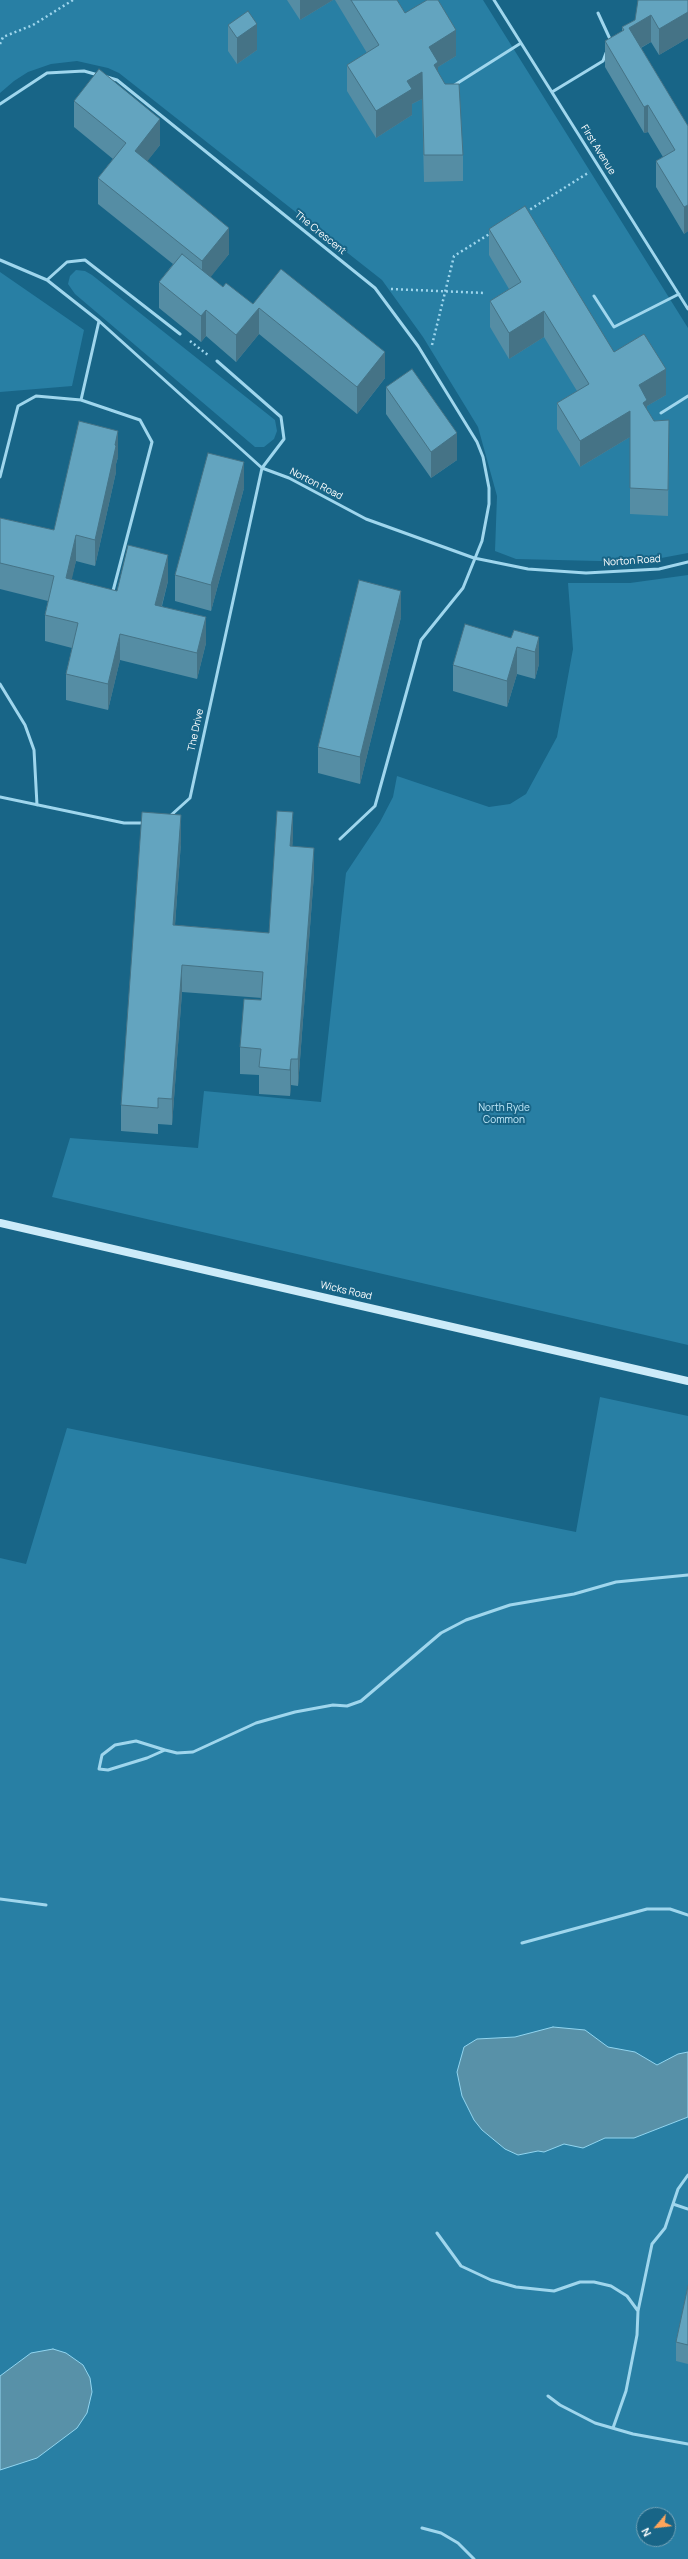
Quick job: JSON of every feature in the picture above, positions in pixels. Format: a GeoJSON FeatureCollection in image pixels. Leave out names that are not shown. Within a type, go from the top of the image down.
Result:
{"type":"FeatureCollection","features":[{"type":"Feature","properties":{"kind":"main road","name":"Wicks Road"},"geometry":{"type":"LineString","coordinates":[[0,1223],[688,1381]]}},
{"type":"Feature","properties":{"kind":"lane","name":"First Avenue"},"geometry":{"type":"LineString","coordinates":[[494,0],[688,309]]}},
{"type":"Feature","properties":{"kind":"lane"},"geometry":{"type":"LineString","coordinates":[[552,92],[604,60],[610,39],[598,13]]}},
{"type":"Feature","properties":{"kind":"lane"},"geometry":{"type":"LineString","coordinates":[[610,39],[617,38]]}},
{"type":"Feature","properties":{"kind":"lane"},"geometry":{"type":"LineString","coordinates":[[448,89],[521,43]]}},
{"type":"Feature","properties":{"kind":"lane","name":"The Crescent"},"geometry":{"type":"LineString","coordinates":[[0,104],[47,73],[84,71],[117,80],[375,288],[428,362],[477,442],[487,472],[489,504],[487,522],[463,588],[421,640],[375,806],[340,839]]}},
{"type":"Feature","properties":{"kind":"lane","name":"Norton Road"},"geometry":{"type":"LineString","coordinates":[[0,260],[47,280],[99,321],[262,468],[289,478],[366,519],[474,558],[528,569],[586,573],[659,568],[688,562]]}},
{"type":"Feature","properties":{"kind":"lane"},"geometry":{"type":"LineString","coordinates":[[47,280],[67,262],[85,260],[180,334]]}},
{"type":"Feature","properties":{"kind":"lane"},"geometry":{"type":"LineString","coordinates":[[594,296],[614,326],[679,294]]}},
{"type":"Feature","properties":{"kind":"lane"},"geometry":{"type":"LineString","coordinates":[[683,301],[688,299]]}},
{"type":"Feature","properties":{"kind":"lane"},"geometry":{"type":"LineString","coordinates":[[81,400],[99,321]]}},
{"type":"Feature","properties":{"kind":"lane"},"geometry":{"type":"LineString","coordinates":[[217,361],[281,417],[284,440],[262,468]]}},
{"type":"Feature","properties":{"kind":"lane"},"geometry":{"type":"LineString","coordinates":[[0,477],[18,406],[36,396],[81,400],[140,420],[152,442],[113,591]]}},
{"type":"Feature","properties":{"kind":"lane"},"geometry":{"type":"LineString","coordinates":[[662,413],[688,396]]}},
{"type":"Feature","properties":{"kind":"lane","name":"The Drive"},"geometry":{"type":"LineString","coordinates":[[164,823],[190,798],[262,468]]}},
{"type":"Feature","properties":{"kind":"lane"},"geometry":{"type":"LineString","coordinates":[[0,684],[25,725],[34,750],[37,805]]}},
{"type":"Feature","properties":{"kind":"lane"},"geometry":{"type":"LineString","coordinates":[[0,797],[124,823],[150,823]]}},
{"type":"Feature","properties":{"kind":"lane"},"geometry":{"type":"LineString","coordinates":[[165,1750],[147,1758],[108,1770],[99,1769],[102,1755],[124,1742],[136,1741],[176,1753],[193,1752],[256,1722],[310,1709],[333,1705],[347,1706],[361,1702],[441,1634],[466,1620],[510,1605],[574,1594],[616,1582],[688,1575]]}},
{"type":"Feature","properties":{"kind":"lane"},"geometry":{"type":"LineString","coordinates":[[0,1899],[46,1905]]}},
{"type":"Feature","properties":{"kind":"lane"},"geometry":{"type":"LineString","coordinates":[[522,1943],[647,1908],[670,1908],[688,1915]]}},
{"type":"Feature","properties":{"kind":"lane"},"geometry":{"type":"LineString","coordinates":[[613,2428],[626,2391],[637,2335],[638,2311],[652,2244],[664,2228],[678,2189],[688,2175]]}},
{"type":"Feature","properties":{"kind":"lane"},"geometry":{"type":"LineString","coordinates":[[673,2204],[688,2209]]}},
{"type":"Feature","properties":{"kind":"lane"},"geometry":{"type":"LineString","coordinates":[[437,2233],[462,2266],[491,2280],[516,2287],[554,2291],[580,2282],[594,2282],[611,2286],[627,2296],[638,2311]]}},
{"type":"Feature","properties":{"kind":"lane"},"geometry":{"type":"LineString","coordinates":[[548,2396],[595,2424],[688,2444]]}},
{"type":"Feature","properties":{"kind":"lane"},"geometry":{"type":"LineString","coordinates":[[422,2528],[441,2533],[458,2543],[474,2559]]}},
{"type":"Feature","properties":{"kind":"path"},"geometry":{"type":"LineString","coordinates":[[0,44],[3,37],[33,25],[73,0]]}},
{"type":"Feature","properties":{"kind":"path"},"geometry":{"type":"LineString","coordinates":[[520,215],[599,166]]}},
{"type":"Feature","properties":{"kind":"path"},"geometry":{"type":"LineString","coordinates":[[428,362],[454,256],[493,232]]}},
{"type":"Feature","properties":{"kind":"path"},"geometry":{"type":"LineString","coordinates":[[375,288],[485,293]]}},
{"type":"Feature","properties":{"kind":"path"},"geometry":{"type":"LineString","coordinates":[[180,334],[217,361]]}},
{"type":"Feature","properties":{"kind":"green space"},"geometry":{"type":"Polygon","coordinates":[[[0,0],[483,0],[688,328],[688,553],[640,562],[516,559],[495,551],[497,496],[478,427],[423,337],[382,280],[119,73],[108,68],[77,61],[51,64],[28,72],[0,93],[0,0]]]}},
{"type":"Feature","properties":{"kind":"green space"},"geometry":{"type":"Polygon","coordinates":[[[76,270],[85,271],[92,275],[275,420],[277,431],[274,439],[264,447],[255,447],[75,294],[68,284],[70,276],[76,270]]]}},
{"type":"Feature","properties":{"kind":"green space"},"geometry":{"type":"Polygon","coordinates":[[[0,272],[84,330],[72,386],[0,392],[0,272]]]}},
{"type":"Feature","properties":{"kind":"green space","name":"North Ryde Common"},"geometry":{"type":"Polygon","coordinates":[[[688,575],[688,1345],[52,1197],[70,1138],[198,1148],[204,1091],[321,1102],[346,873],[380,822],[393,797],[397,776],[489,807],[510,804],[526,794],[557,737],[573,649],[568,583],[630,583],[688,575]]]}},
{"type":"Feature","properties":{"kind":"green space"},"geometry":{"type":"Polygon","coordinates":[[[600,1397],[688,1416],[688,2559],[0,2559],[0,1558],[26,1564],[67,1428],[576,1532],[600,1397]]]}},
{"type":"Feature","properties":{"kind":"shaded area"},"geometry":{"type":"Polygon","coordinates":[[[553,2027],[585,2030],[608,2047],[635,2052],[657,2065],[678,2054],[688,2052],[688,2117],[634,2138],[605,2138],[583,2148],[564,2144],[544,2152],[538,2151],[518,2155],[505,2149],[482,2130],[474,2120],[462,2096],[457,2072],[464,2047],[477,2039],[515,2037],[553,2027]]]}},
{"type":"Feature","properties":{"kind":"shaded area"},"geometry":{"type":"Polygon","coordinates":[[[53,2349],[66,2353],[83,2365],[90,2378],[92,2392],[87,2413],[77,2428],[37,2458],[0,2470],[0,2376],[31,2353],[53,2349]]]}},
{"type":"Feature","properties":{"kind":"building"},"geometry":{"type":"Polygon","coordinates":[[[351,0],[397,0],[405,13],[427,0],[438,0],[456,30],[429,47],[438,62],[434,65],[445,84],[459,84],[463,155],[424,155],[422,72],[407,81],[412,89],[376,111],[347,65],[379,45],[351,0]]]}},
{"type":"Feature","properties":{"kind":"building"},"geometry":{"type":"Polygon","coordinates":[[[638,0],[688,0],[688,12],[659,29],[651,15],[629,28],[688,126],[688,205],[684,207],[656,161],[675,150],[648,105],[644,107],[605,41],[624,30],[622,27],[635,20],[638,0]]]}},
{"type":"Feature","properties":{"kind":"building"},"geometry":{"type":"Polygon","coordinates":[[[248,11],[257,24],[237,38],[228,25],[248,11]]]}},
{"type":"Feature","properties":{"kind":"building"},"geometry":{"type":"Polygon","coordinates":[[[99,69],[160,119],[135,151],[229,228],[202,261],[98,178],[126,143],[74,101],[99,69]]]}},
{"type":"Feature","properties":{"kind":"building"},"geometry":{"type":"Polygon","coordinates":[[[525,206],[614,352],[644,334],[666,369],[639,385],[647,400],[643,403],[654,421],[669,420],[668,490],[630,488],[630,411],[580,441],[557,403],[589,384],[544,311],[509,333],[490,301],[521,282],[489,229],[525,206]]]}},
{"type":"Feature","properties":{"kind":"building"},"geometry":{"type":"Polygon","coordinates":[[[182,254],[223,287],[226,283],[253,304],[281,269],[385,352],[357,387],[259,308],[236,335],[206,310],[201,316],[159,282],[182,254]]]}},
{"type":"Feature","properties":{"kind":"building"},"geometry":{"type":"Polygon","coordinates":[[[412,369],[457,433],[431,452],[386,387],[412,369]]]}},
{"type":"Feature","properties":{"kind":"building"},"geometry":{"type":"Polygon","coordinates":[[[79,421],[118,431],[95,540],[76,535],[66,578],[117,591],[128,545],[168,555],[155,605],[206,617],[197,653],[120,634],[108,684],[66,674],[78,623],[45,615],[54,576],[0,563],[0,518],[54,530],[79,421]]]}},
{"type":"Feature","properties":{"kind":"building"},"geometry":{"type":"Polygon","coordinates":[[[208,453],[244,462],[211,585],[175,575],[208,453]]]}},
{"type":"Feature","properties":{"kind":"building"},"geometry":{"type":"Polygon","coordinates":[[[359,580],[401,591],[360,757],[318,747],[359,580]]]}},
{"type":"Feature","properties":{"kind":"building"},"geometry":{"type":"Polygon","coordinates":[[[465,624],[511,638],[514,630],[539,637],[535,652],[517,647],[507,681],[453,665],[465,624]]]}},
{"type":"Feature","properties":{"kind":"building"},"geometry":{"type":"Polygon","coordinates":[[[277,811],[293,812],[290,846],[314,848],[298,1059],[291,1059],[290,1070],[259,1067],[261,1049],[240,1047],[244,999],[261,1000],[263,972],[182,965],[172,1099],[158,1098],[158,1108],[121,1105],[142,812],[181,815],[173,925],[269,933],[277,811]]]}},
{"type":"Feature","properties":{"kind":"building"},"geometry":{"type":"Polygon","coordinates":[[[688,2286],[688,2345],[676,2342],[688,2286]]]}}]}
